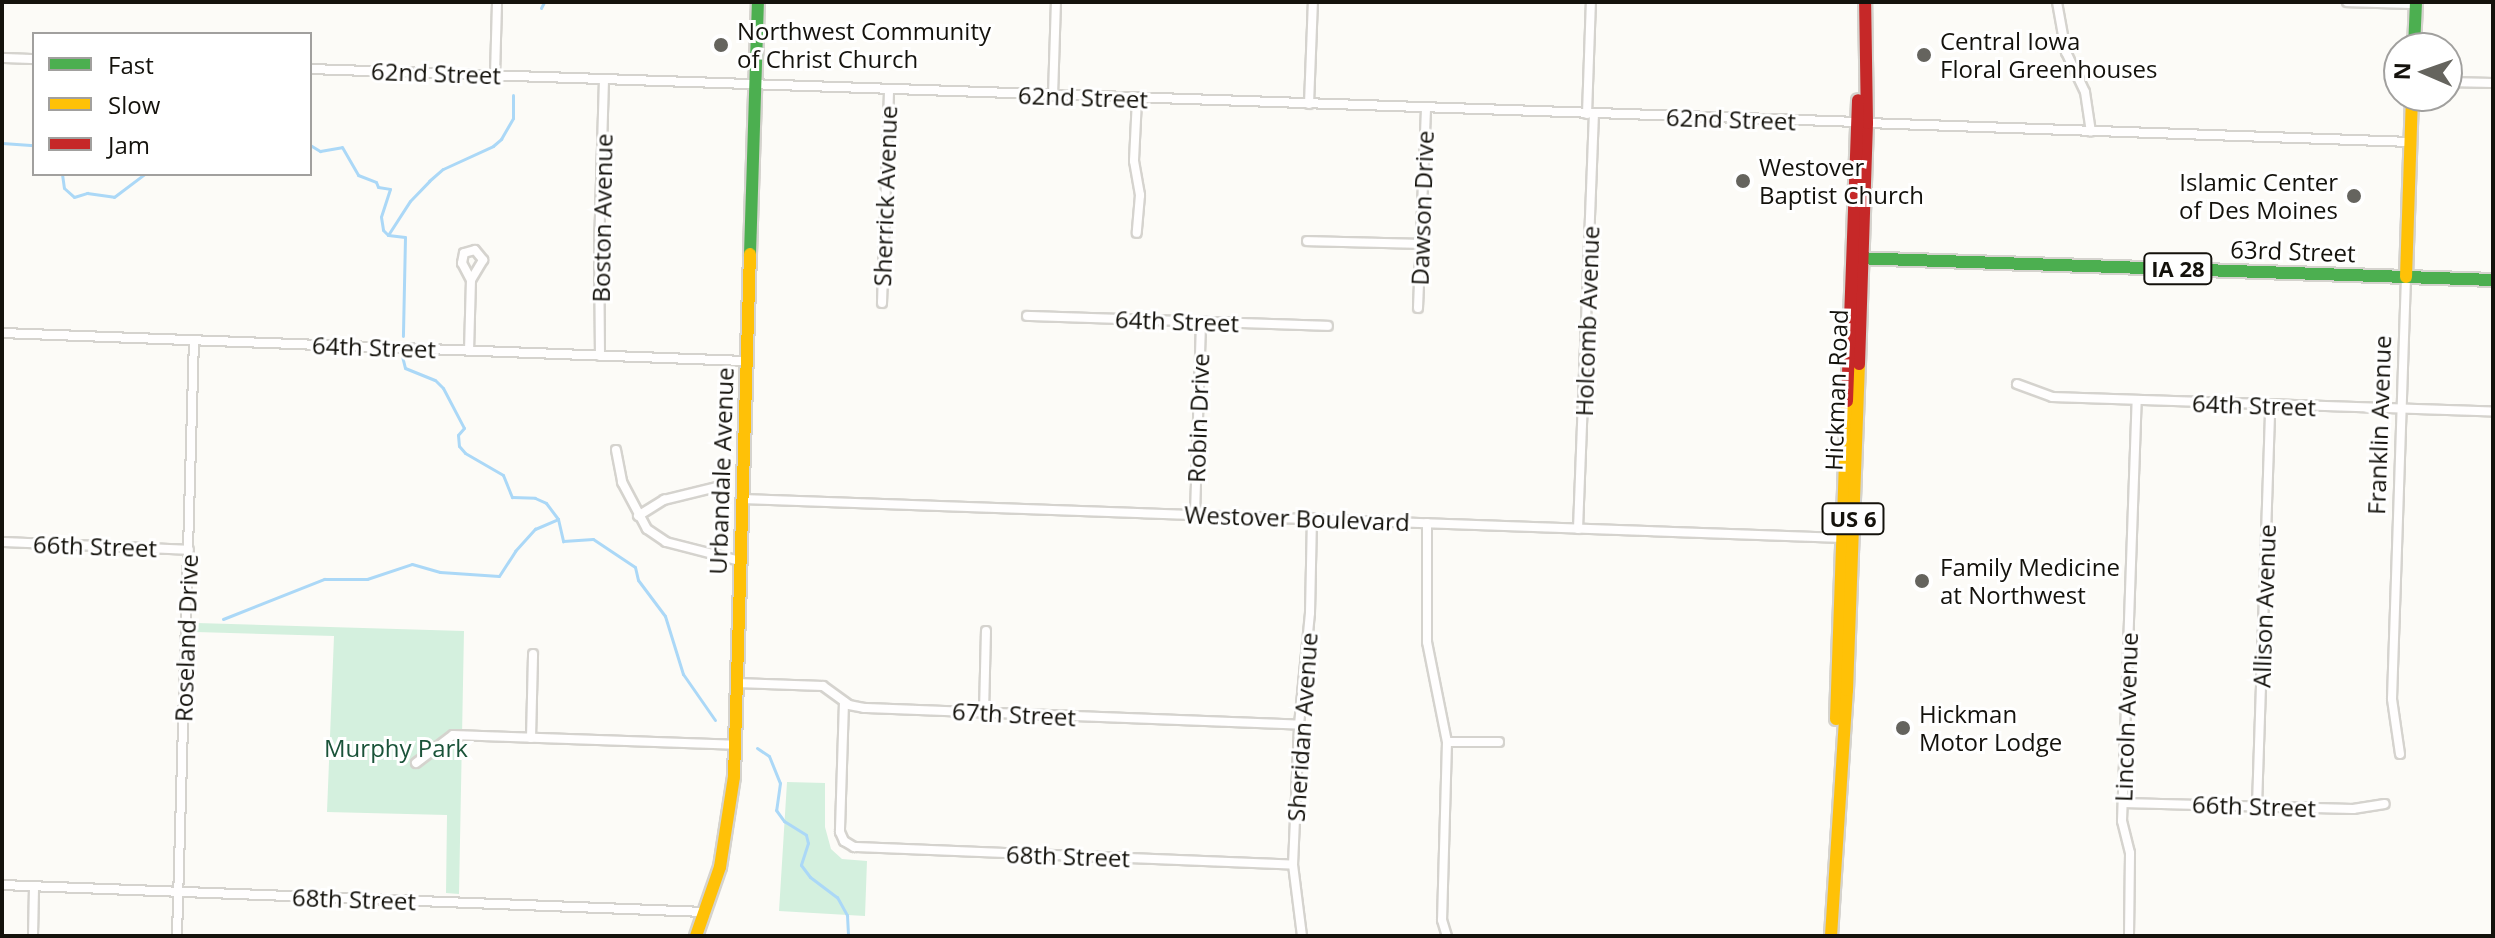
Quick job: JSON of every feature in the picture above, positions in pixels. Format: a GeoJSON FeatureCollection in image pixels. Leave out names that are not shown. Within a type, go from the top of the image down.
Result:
{"type":"FeatureCollection","features":[{"type":"Feature","properties":{"kind":"main road","name":"Urbandale Avenue"},"geometry":{"type":"LineString","coordinates":[[696,936],[706,912],[730,816],[735,745],[758,2]]}},
{"type":"Feature","properties":{"kind":"main road","name":"Hickman Road"},"geometry":{"type":"LineString","coordinates":[[1831,936],[1838,779],[1847,690],[1847,538],[1864,2]]}},
{"type":"Feature","properties":{"kind":"main road"},"geometry":{"type":"LineString","coordinates":[[2415,32],[2416,3]]}},
{"type":"Feature","properties":{"kind":"main road","name":"Franklin Avenue"},"geometry":{"type":"LineString","coordinates":[[2406,277],[2412,112]]}},
{"type":"Feature","properties":{"kind":"main road","name":"63rd Street"},"geometry":{"type":"LineString","coordinates":[[1857,258],[2493,280]]}},
{"type":"Feature","properties":{"kind":"main road","name":"Hickman Road"},"geometry":{"type":"LineString","coordinates":[[1835,860],[1841,936]]}},
{"type":"Feature","properties":{"kind":"street"},"geometry":{"type":"LineString","coordinates":[[495,75],[497,2]]}},
{"type":"Feature","properties":{"kind":"street"},"geometry":{"type":"LineString","coordinates":[[1053,96],[1056,2]]}},
{"type":"Feature","properties":{"kind":"street"},"geometry":{"type":"LineString","coordinates":[[1309,104],[1313,2]]}},
{"type":"Feature","properties":{"kind":"street","name":"Holcomb Avenue"},"geometry":{"type":"LineString","coordinates":[[1578,529],[1591,114],[1591,2]]}},
{"type":"Feature","properties":{"kind":"street"},"geometry":{"type":"LineString","coordinates":[[2057,2],[2066,52],[2085,92],[2091,132]]}},
{"type":"Feature","properties":{"kind":"street"},"geometry":{"type":"LineString","coordinates":[[2347,2],[2416,3]]}},
{"type":"Feature","properties":{"kind":"street"},"geometry":{"type":"LineString","coordinates":[[2,58],[32,59]]}},
{"type":"Feature","properties":{"kind":"street","name":"62nd Street"},"geometry":{"type":"LineString","coordinates":[[312,69],[2411,142]]}},
{"type":"Feature","properties":{"kind":"street","name":"Boston Avenue"},"geometry":{"type":"LineString","coordinates":[[600,356],[599,248],[604,79]]}},
{"type":"Feature","properties":{"kind":"street"},"geometry":{"type":"LineString","coordinates":[[2463,82],[2493,83]]}},
{"type":"Feature","properties":{"kind":"street","name":"Sherrick Avenue"},"geometry":{"type":"LineString","coordinates":[[882,303],[889,90]]}},
{"type":"Feature","properties":{"kind":"street"},"geometry":{"type":"LineString","coordinates":[[1137,99],[1134,161],[1140,195],[1137,233]]}},
{"type":"Feature","properties":{"kind":"street","name":"Dawson Drive"},"geometry":{"type":"LineString","coordinates":[[1418,308],[1426,108]]}},
{"type":"Feature","properties":{"kind":"street"},"geometry":{"type":"LineString","coordinates":[[1307,241],[1420,244]]}},
{"type":"Feature","properties":{"kind":"street","name":"Franklin Avenue"},"geometry":{"type":"LineString","coordinates":[[2400,754],[2392,699],[2406,277]]}},
{"type":"Feature","properties":{"kind":"street"},"geometry":{"type":"LineString","coordinates":[[469,351],[471,280]]}},
{"type":"Feature","properties":{"kind":"street","name":"64th Street"},"geometry":{"type":"LineString","coordinates":[[1027,316],[1328,326]]}},
{"type":"Feature","properties":{"kind":"street","name":"Robin Drive"},"geometry":{"type":"LineString","coordinates":[[1195,514],[1201,322]]}},
{"type":"Feature","properties":{"kind":"street","name":"64th Street"},"geometry":{"type":"LineString","coordinates":[[2,333],[746,361]]}},
{"type":"Feature","properties":{"kind":"street","name":"Roseland Drive"},"geometry":{"type":"LineString","coordinates":[[177,936],[194,340]]}},
{"type":"Feature","properties":{"kind":"street","name":"64th Street"},"geometry":{"type":"LineString","coordinates":[[2017,384],[2052,397],[2493,412]]}},
{"type":"Feature","properties":{"kind":"street","name":"Lincoln Avenue"},"geometry":{"type":"LineString","coordinates":[[2129,936],[2130,853],[2125,840],[2123,803],[2137,400]]}},
{"type":"Feature","properties":{"kind":"street","name":"Allison Avenue"},"geometry":{"type":"LineString","coordinates":[[2257,806],[2270,406]]}},
{"type":"Feature","properties":{"kind":"street"},"geometry":{"type":"LineString","coordinates":[[616,450],[622,482],[647,529],[666,542],[740,561]]}},
{"type":"Feature","properties":{"kind":"street"},"geometry":{"type":"LineString","coordinates":[[638,516],[664,500],[717,487]]}},
{"type":"Feature","properties":{"kind":"street","name":"Westover Boulevard"},"geometry":{"type":"LineString","coordinates":[[742,499],[1847,538]]}},
{"type":"Feature","properties":{"kind":"street","name":"Sheridan Avenue"},"geometry":{"type":"LineString","coordinates":[[1302,936],[1293,865],[1299,725],[1310,613],[1312,518]]}},
{"type":"Feature","properties":{"kind":"street"},"geometry":{"type":"LineString","coordinates":[[1427,523],[1427,642],[1447,742],[1442,920],[1447,936]]}},
{"type":"Feature","properties":{"kind":"street","name":"66th Street"},"geometry":{"type":"LineString","coordinates":[[2,542],[189,550]]}},
{"type":"Feature","properties":{"kind":"street"},"geometry":{"type":"LineString","coordinates":[[984,712],[986,631]]}},
{"type":"Feature","properties":{"kind":"street"},"geometry":{"type":"LineString","coordinates":[[531,738],[533,654]]}},
{"type":"Feature","properties":{"kind":"street","name":"67th Street"},"geometry":{"type":"LineString","coordinates":[[736,683],[823,686],[844,702],[864,708],[1299,725]]}},
{"type":"Feature","properties":{"kind":"street","name":"68th Street"},"geometry":{"type":"LineString","coordinates":[[844,702],[839,820],[844,841],[865,849],[1293,865]]}},
{"type":"Feature","properties":{"kind":"street"},"geometry":{"type":"LineString","coordinates":[[416,763],[453,735],[735,745]]}},
{"type":"Feature","properties":{"kind":"street"},"geometry":{"type":"LineString","coordinates":[[1447,742],[1499,742]]}},
{"type":"Feature","properties":{"kind":"street","name":"66th Street"},"geometry":{"type":"LineString","coordinates":[[2123,803],[2353,809],[2385,804]]}},
{"type":"Feature","properties":{"kind":"street","name":"68th Street"},"geometry":{"type":"LineString","coordinates":[[2,885],[706,912]]}},
{"type":"Feature","properties":{"kind":"street"},"geometry":{"type":"LineString","coordinates":[[33,936],[34,887]]}},
{"type":"Feature","properties":{"kind":"green space","name":"Murphy Park"},"geometry":{"type":"Polygon","coordinates":[[[197,623],[464,631],[459,894],[446,893],[447,815],[327,812],[334,636],[196,632],[197,623]]]}},
{"type":"Feature","properties":{"kind":"green space"},"geometry":{"type":"Polygon","coordinates":[[[787,782],[825,783],[825,827],[831,849],[842,859],[867,861],[865,916],[779,911],[787,782]]]}},
{"type":"Feature","properties":{"kind":"waterway"},"geometry":{"type":"LineString","coordinates":[[541,8],[544,2]]}},
{"type":"Feature","properties":{"kind":"waterway"},"geometry":{"type":"LineString","coordinates":[[388,235],[410,201],[443,169],[493,146],[501,139],[513,118],[513,95]]}},
{"type":"Feature","properties":{"kind":"waterway"},"geometry":{"type":"LineString","coordinates":[[2,143],[32,145]]}},
{"type":"Feature","properties":{"kind":"waterway"},"geometry":{"type":"LineString","coordinates":[[312,146],[320,151],[342,147],[358,175],[376,182],[378,187],[390,189],[381,217],[383,230],[388,235],[405,237],[403,336]]}},
{"type":"Feature","properties":{"kind":"waterway"},"geometry":{"type":"LineString","coordinates":[[62,176],[64,188],[74,197],[87,193],[114,197],[141,176]]}},
{"type":"Feature","properties":{"kind":"waterway"},"geometry":{"type":"LineString","coordinates":[[402,356],[405,368],[435,380],[443,388],[464,428],[458,435],[459,446],[465,453],[503,475],[512,497],[535,498],[546,503],[558,519],[563,541],[593,539],[635,567],[638,580],[665,616],[683,674],[715,720]]}},
{"type":"Feature","properties":{"kind":"waterway"},"geometry":{"type":"LineString","coordinates":[[223,619],[324,579],[367,579],[412,564],[440,572],[499,576],[515,551],[535,529],[558,519]]}},
{"type":"Feature","properties":{"kind":"waterway"},"geometry":{"type":"LineString","coordinates":[[757,748],[769,756],[780,783],[776,810],[784,821],[806,835],[808,843],[801,865],[810,877],[837,897],[847,915],[848,936]]}},
{"type":"Feature","properties":{"kind":"traffic: fast"},"geometry":{"type":"LineString","coordinates":[[750,254],[758,2]]}},
{"type":"Feature","properties":{"kind":"traffic: fast"},"geometry":{"type":"LineString","coordinates":[[2415,32],[2416,2]]}},
{"type":"Feature","properties":{"kind":"traffic: fast"},"geometry":{"type":"LineString","coordinates":[[1854,258],[2493,280]]}},
{"type":"Feature","properties":{"kind":"traffic: slow"},"geometry":{"type":"LineString","coordinates":[[2406,277],[2411,112]]}},
{"type":"Feature","properties":{"kind":"traffic: slow"},"geometry":{"type":"LineString","coordinates":[[696,936],[720,867],[734,777],[750,254]]}},
{"type":"Feature","properties":{"kind":"traffic: slow"},"geometry":{"type":"LineString","coordinates":[[1831,936],[1847,690],[1859,364]]}},
{"type":"Feature","properties":{"kind":"traffic: slow"},"geometry":{"type":"LineString","coordinates":[[1836,719],[1847,401]]}},
{"type":"Feature","properties":{"kind":"traffic: jam"},"geometry":{"type":"LineString","coordinates":[[1859,364],[1867,123],[1865,2]]}},
{"type":"Feature","properties":{"kind":"traffic: jam"},"geometry":{"type":"LineString","coordinates":[[1847,401],[1858,100]]}},
{"type":"Feature","properties":{"kind":"place","name":"Northwest Community of Christ Church"},"geometry":{"type":"Point","coordinates":[721,45]}},
{"type":"Feature","properties":{"kind":"place","name":"Central Iowa Floral Greenhouses"},"geometry":{"type":"Point","coordinates":[1924,55]}},
{"type":"Feature","properties":{"kind":"place","name":"Westover Baptist Church"},"geometry":{"type":"Point","coordinates":[1743,181]}},
{"type":"Feature","properties":{"kind":"place","name":"Islamic Center of Des Moines"},"geometry":{"type":"Point","coordinates":[2354,196]}},
{"type":"Feature","properties":{"kind":"place","name":"Family Medicine at Northwest"},"geometry":{"type":"Point","coordinates":[1922,581]}},
{"type":"Feature","properties":{"kind":"place","name":"Hickman Motor Lodge"},"geometry":{"type":"Point","coordinates":[1903,728]}}]}
